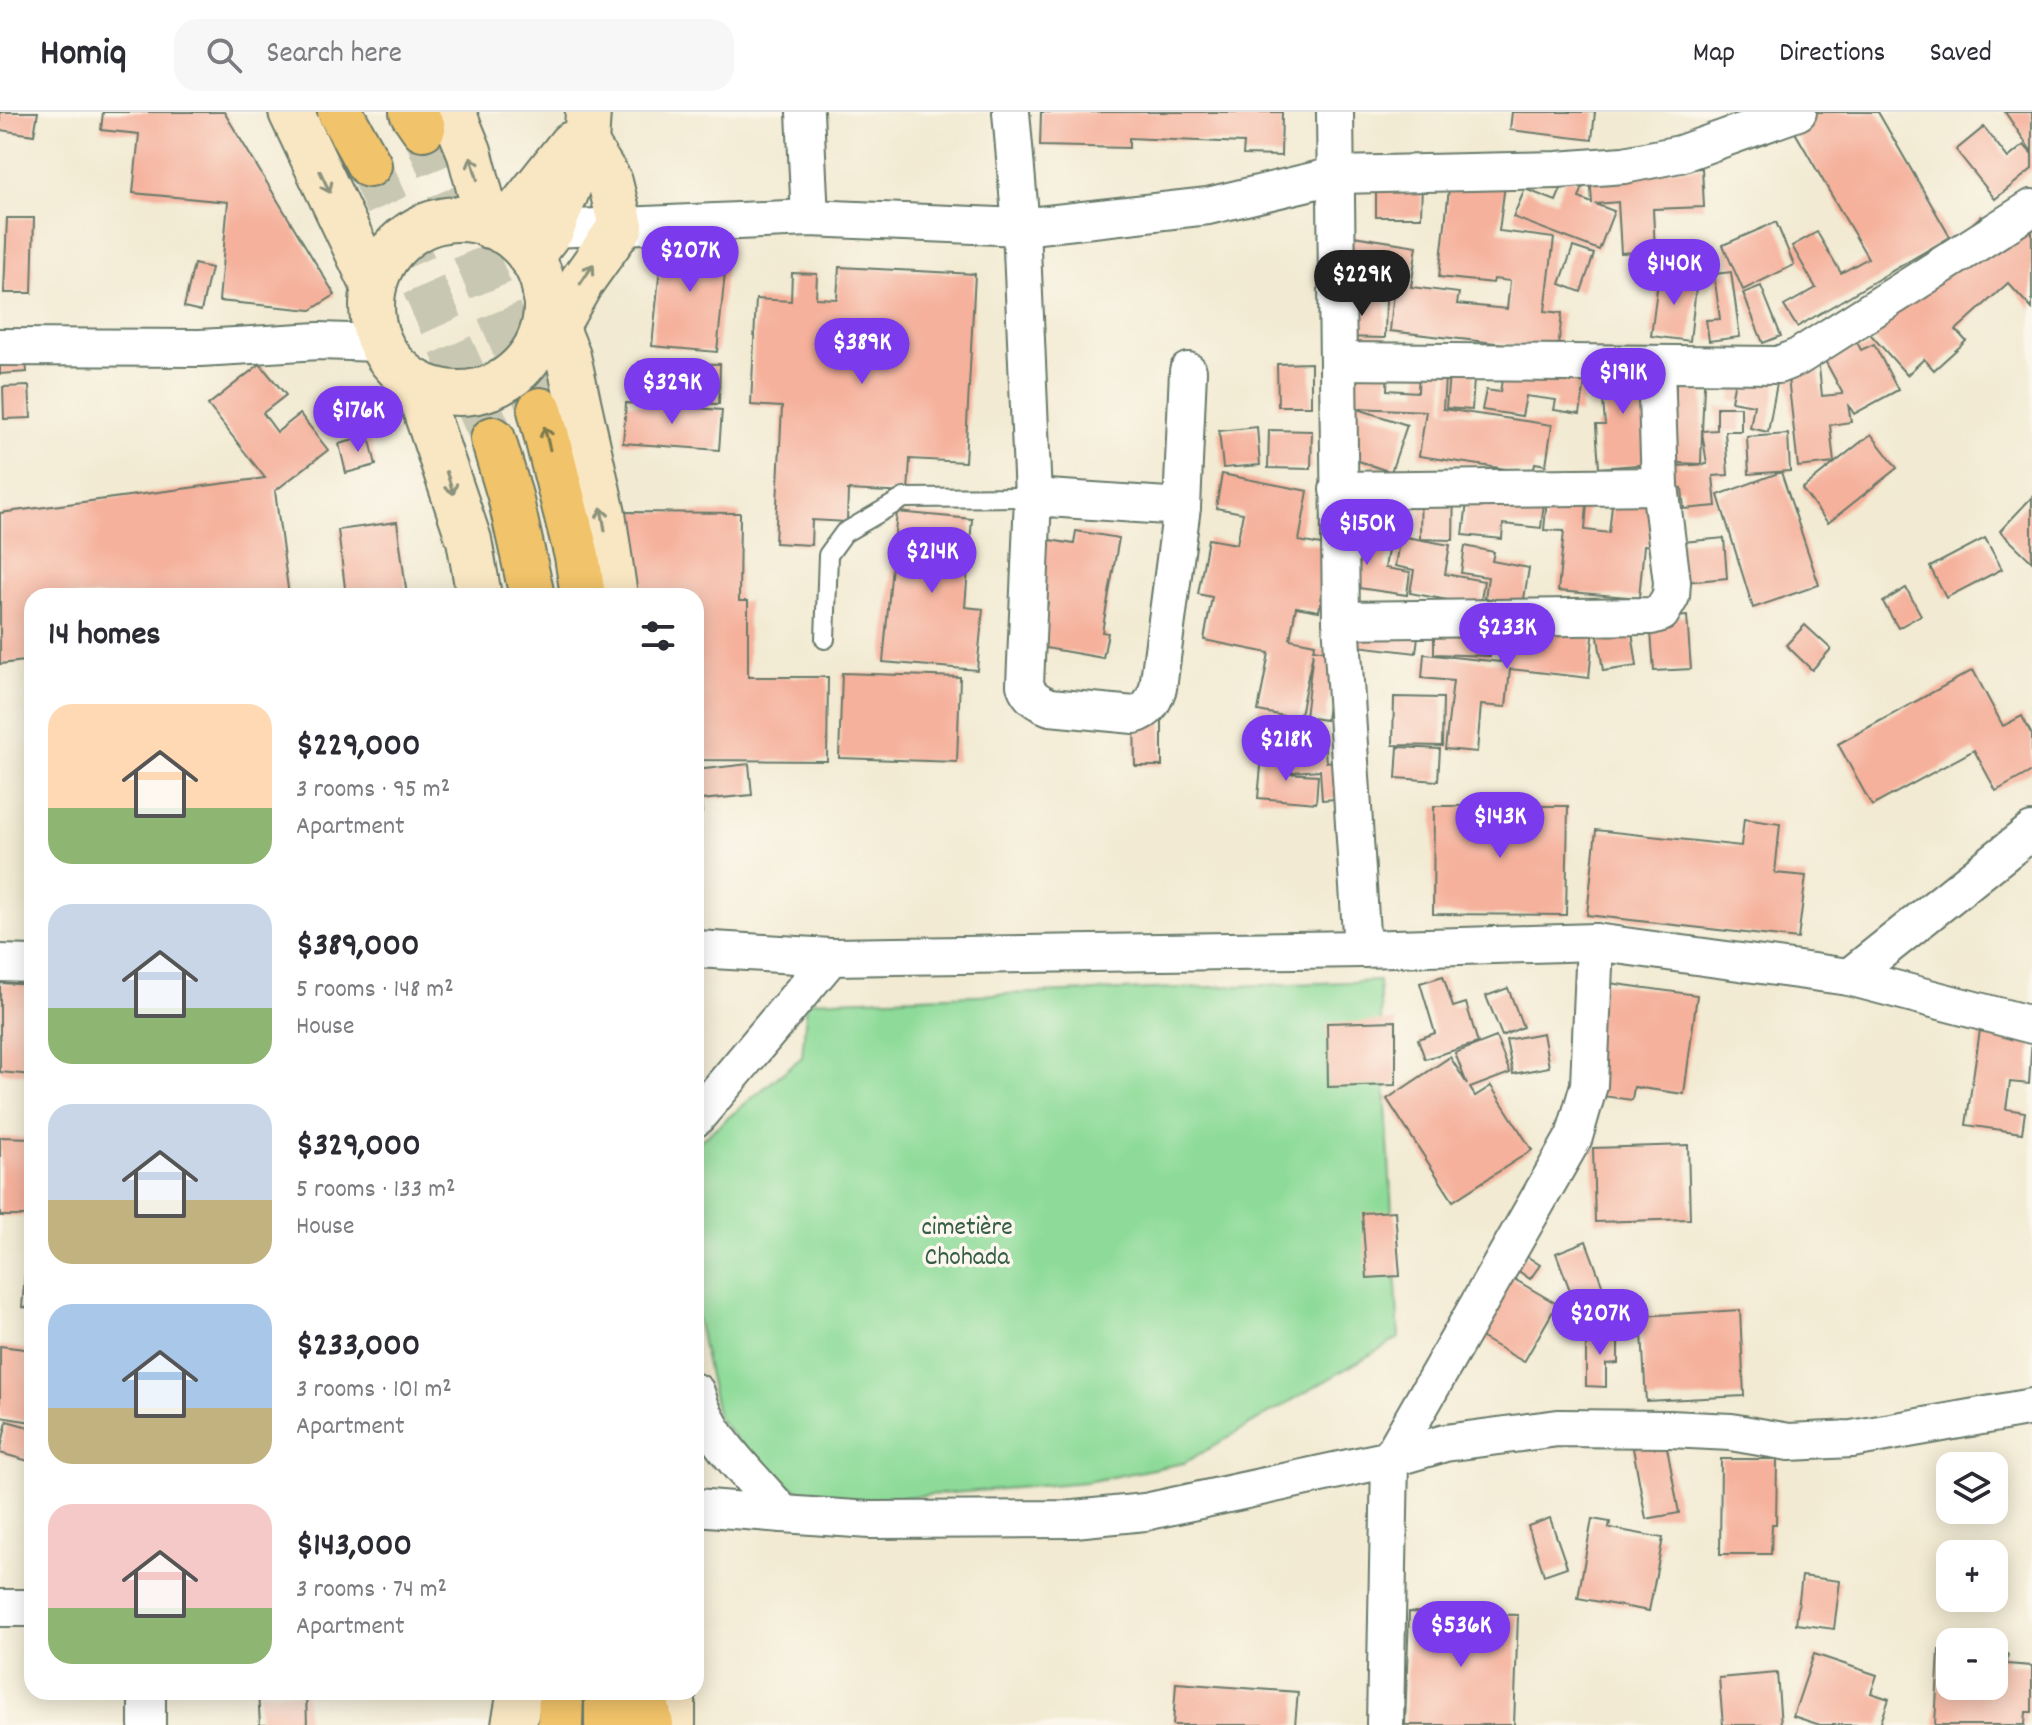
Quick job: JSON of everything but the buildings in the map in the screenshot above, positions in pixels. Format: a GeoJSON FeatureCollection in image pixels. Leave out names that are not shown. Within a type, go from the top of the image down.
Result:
{"type":"FeatureCollection","features":[{"type":"Feature","properties":{"kind":"highway"},"geometry":{"type":"LineString","coordinates":[[340,112],[369,165]]}},
{"type":"Feature","properties":{"kind":"highway"},"geometry":{"type":"LineString","coordinates":[[540,410],[577,556],[582,588]]}},
{"type":"Feature","properties":{"kind":"highway"},"geometry":{"type":"LineString","coordinates":[[493,439],[510,496],[530,588]]}},
{"type":"Feature","properties":{"kind":"highway"},"geometry":{"type":"LineString","coordinates":[[560,1725],[561,1700]]}},
{"type":"Feature","properties":{"kind":"highway"},"geometry":{"type":"LineString","coordinates":[[607,1700],[607,1725]]}},
{"type":"Feature","properties":{"kind":"highway"},"geometry":{"type":"LineString","coordinates":[[646,1700],[651,1725]]}},
{"type":"Feature","properties":{"kind":"main road"},"geometry":{"type":"LineString","coordinates":[[291,112],[374,287]]}},
{"type":"Feature","properties":{"kind":"main road"},"geometry":{"type":"LineString","coordinates":[[429,117],[469,151],[540,277],[568,356],[603,514],[614,588]]}},
{"type":"Feature","properties":{"kind":"main road"},"geometry":{"type":"LineString","coordinates":[[518,236],[474,220],[455,219],[437,221],[419,228],[404,239],[385,260],[374,287],[372,315],[379,343],[395,366],[416,383],[442,392],[470,393],[497,385],[520,368],[536,346],[544,320],[582,281],[621,226],[610,182],[588,127]]}},
{"type":"Feature","properties":{"kind":"main road"},"geometry":{"type":"LineString","coordinates":[[518,236],[588,127]]}},
{"type":"Feature","properties":{"kind":"main road"},"geometry":{"type":"LineString","coordinates":[[416,383],[469,540],[478,588]]}},
{"type":"Feature","properties":{"kind":"main road"},"geometry":{"type":"LineString","coordinates":[[514,1725],[519,1700]]}},
{"type":"Feature","properties":{"kind":"main road"},"geometry":{"type":"LineString","coordinates":[[673,1700],[673,1725]]}},
{"type":"Feature","properties":{"kind":"street"},"geometry":{"type":"LineString","coordinates":[[805,112],[810,218]]}},
{"type":"Feature","properties":{"kind":"street"},"geometry":{"type":"LineString","coordinates":[[1011,112],[1021,227],[1033,497],[1025,685],[1028,693],[1050,707],[1134,715],[1145,712],[1158,688],[1182,507],[1188,371]]}},
{"type":"Feature","properties":{"kind":"street"},"geometry":{"type":"LineString","coordinates":[[1335,112],[1341,620],[1362,949]]}},
{"type":"Feature","properties":{"kind":"street"},"geometry":{"type":"LineString","coordinates":[[518,236],[621,226],[810,218],[1021,227],[1208,206],[1338,175],[1557,170],[1624,165],[1680,154],[1798,112]]}},
{"type":"Feature","properties":{"kind":"street"},"geometry":{"type":"LineString","coordinates":[[1339,361],[1778,365],[1798,357],[2032,208]]}},
{"type":"Feature","properties":{"kind":"street"},"geometry":{"type":"LineString","coordinates":[[0,347],[200,348],[319,341],[379,343]]}},
{"type":"Feature","properties":{"kind":"street"},"geometry":{"type":"LineString","coordinates":[[1341,620],[1651,616],[1661,613],[1671,596],[1672,582],[1660,486],[1656,366]]}},
{"type":"Feature","properties":{"kind":"street"},"geometry":{"type":"LineString","coordinates":[[1338,490],[1660,486]]}},
{"type":"Feature","properties":{"kind":"street"},"geometry":{"type":"LineString","coordinates":[[1033,497],[1182,507]]}},
{"type":"Feature","properties":{"kind":"street"},"geometry":{"type":"LineString","coordinates":[[1849,977],[2032,831]]}},
{"type":"Feature","properties":{"kind":"street"},"geometry":{"type":"LineString","coordinates":[[1385,1725],[1390,1459],[1574,1137],[1589,1085],[1595,942]]}},
{"type":"Feature","properties":{"kind":"street"},"geometry":{"type":"LineString","coordinates":[[704,949],[831,957],[1362,949],[1595,942],[1849,977],[2032,1025]]}},
{"type":"Feature","properties":{"kind":"street"},"geometry":{"type":"LineString","coordinates":[[704,1108],[831,957]]}},
{"type":"Feature","properties":{"kind":"street"},"geometry":{"type":"LineString","coordinates":[[0,963],[24,964]]}},
{"type":"Feature","properties":{"kind":"street"},"geometry":{"type":"LineString","coordinates":[[704,1508],[870,1520],[1074,1519],[1145,1512],[1390,1459],[1445,1443],[1558,1428],[1731,1432],[1789,1442],[1852,1439],[2032,1407]]}},
{"type":"Feature","properties":{"kind":"street"},"geometry":{"type":"LineString","coordinates":[[704,1413],[724,1446],[783,1514]]}},
{"type":"Feature","properties":{"kind":"street"},"geometry":{"type":"LineString","coordinates":[[0,1608],[24,1608]]}},
{"type":"Feature","properties":{"kind":"street"},"geometry":{"type":"LineString","coordinates":[[147,1700],[147,1725]]}},
{"type":"Feature","properties":{"kind":"lane"},"geometry":{"type":"LineString","coordinates":[[825,639],[828,555],[844,533],[904,498],[1033,497]]}},
{"type":"Feature","properties":{"kind":"green space","name":"cimetière Chohada"},"geometry":{"type":"Polygon","coordinates":[[[1379,981],[1399,1338],[1184,1463],[1086,1482],[833,1503],[771,1479],[718,1418],[704,1352],[704,1137],[802,1057],[807,1001],[1379,981]]]}},
{"type":"Feature","properties":{"kind":"tunnel"},"geometry":{"type":"LineString","coordinates":[[423,128],[540,410]]}},
{"type":"Feature","properties":{"kind":"tunnel"},"geometry":{"type":"LineString","coordinates":[[369,165],[493,439]]}}]}
